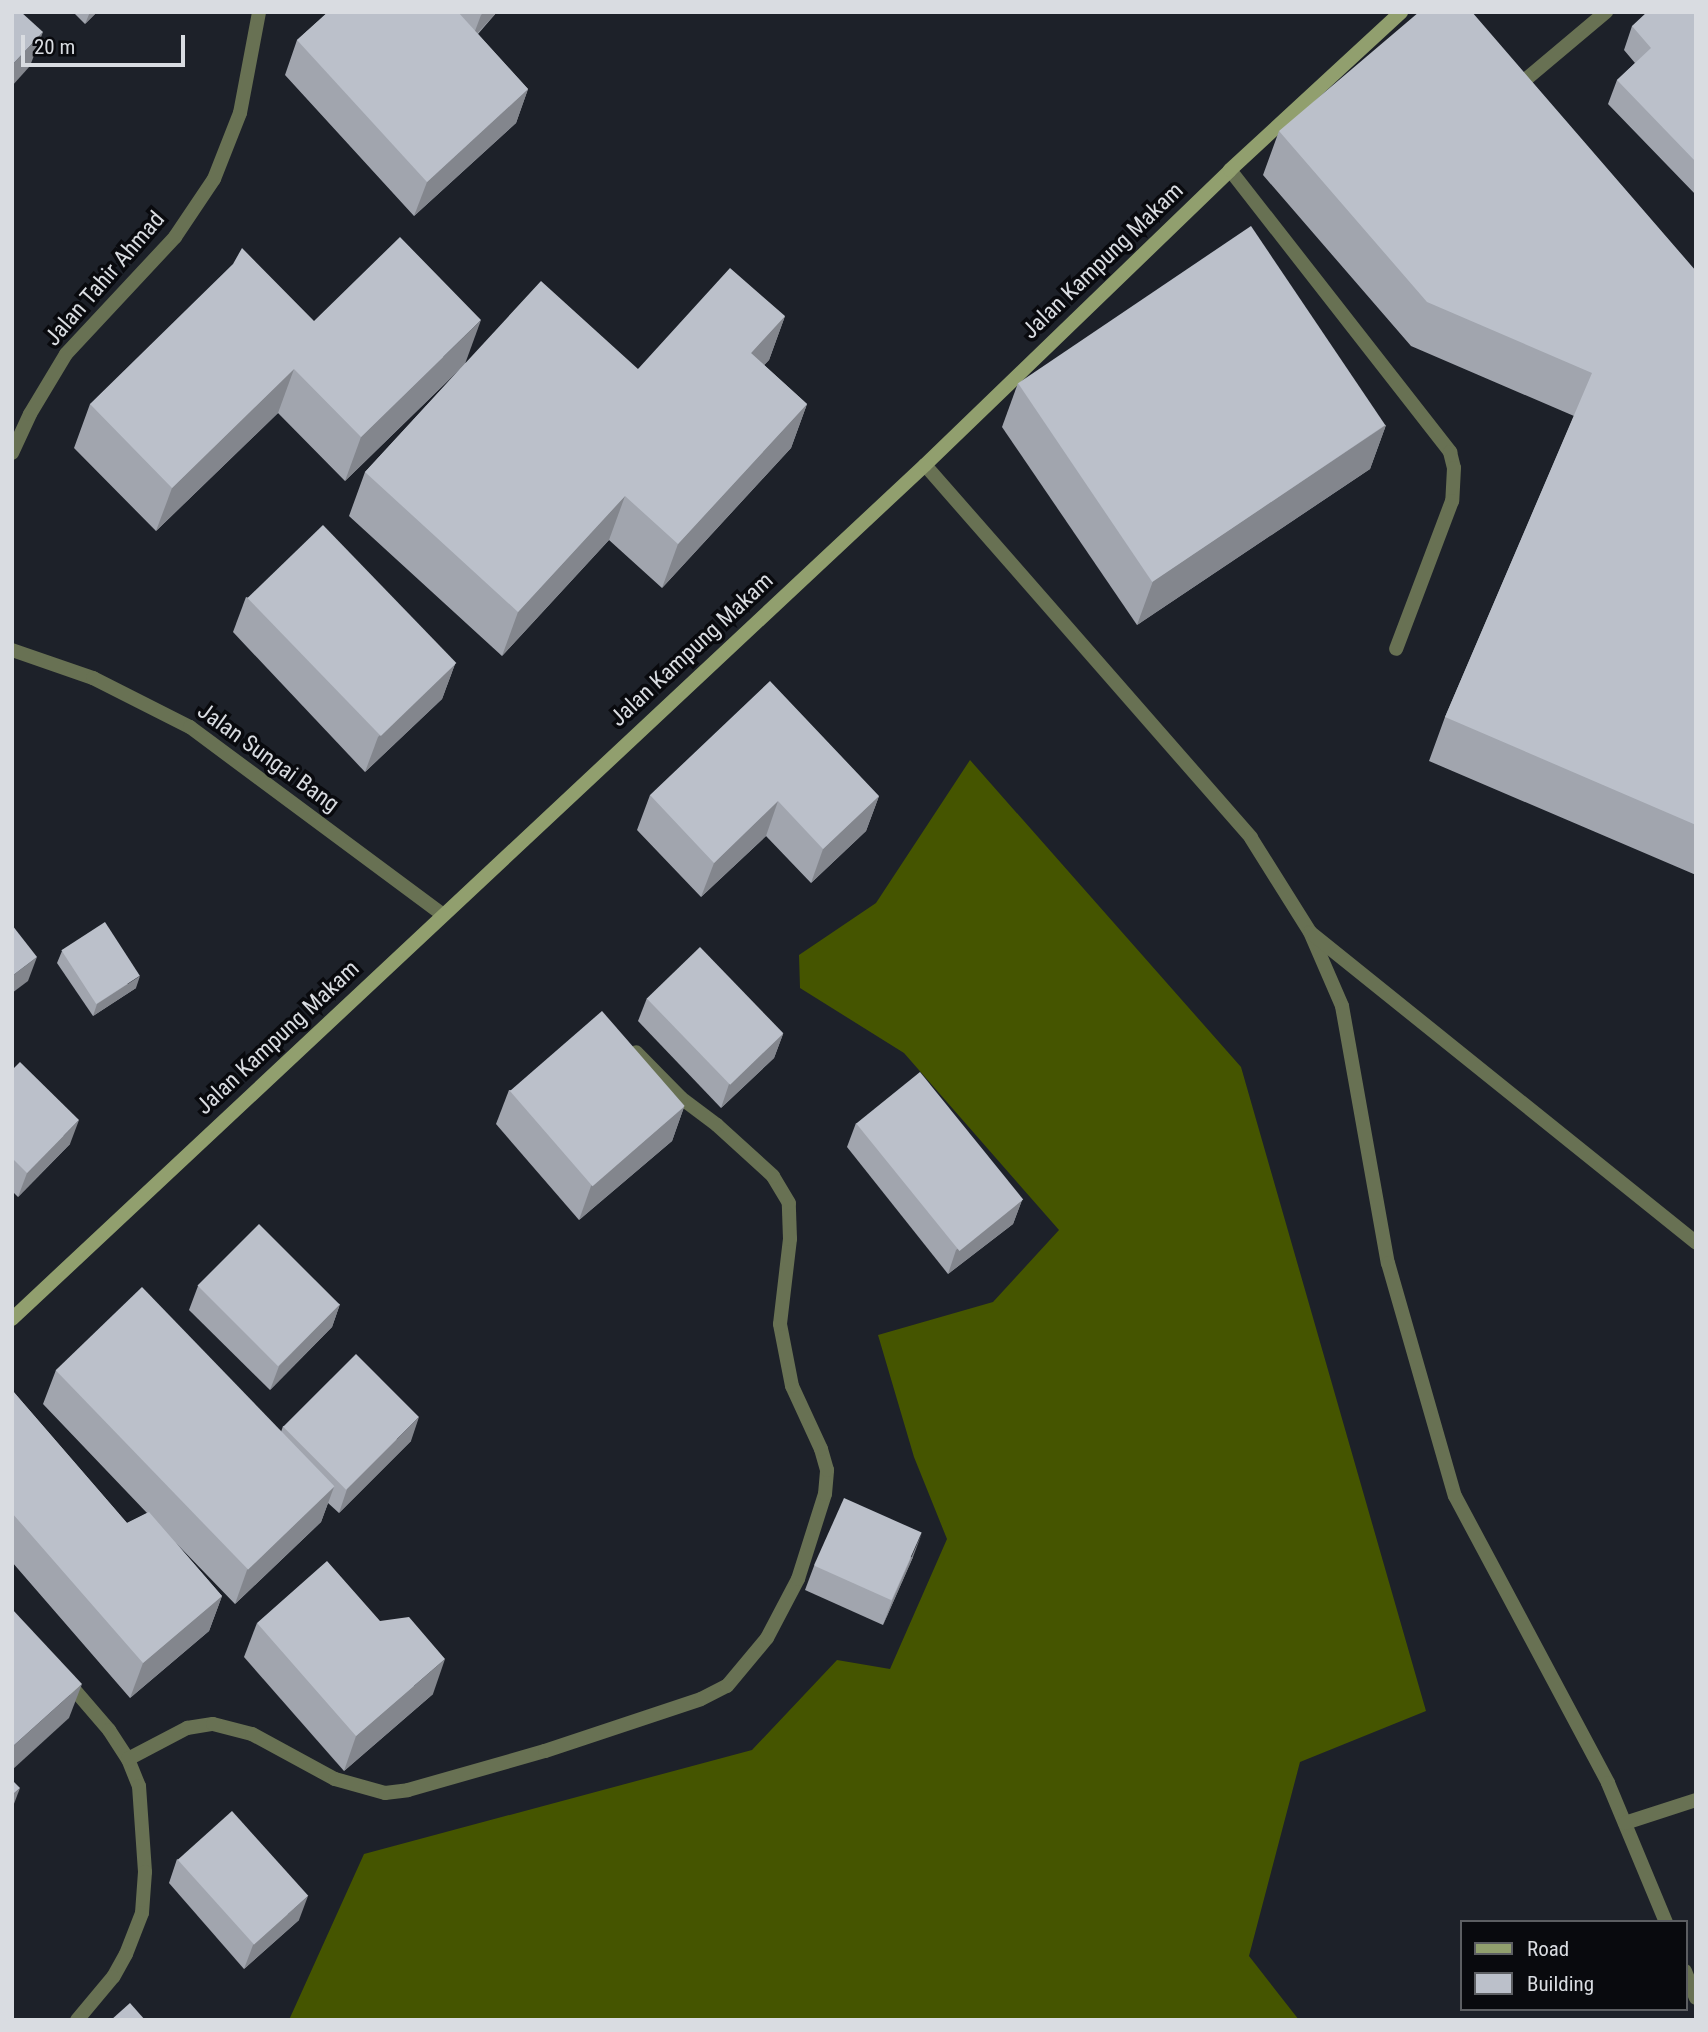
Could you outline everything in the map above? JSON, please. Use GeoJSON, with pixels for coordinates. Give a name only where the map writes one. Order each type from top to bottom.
{"type":"FeatureCollection","features":[{"type":"Feature","properties":{"kind":"street","name":"Jalan Tahir Ahmad"},"geometry":{"type":"LineString","coordinates":[[12,453],[30,414],[66,354],[175,237],[214,178],[240,113],[260,12]]}},
{"type":"Feature","properties":{"kind":"street","name":"Jalan Kampung Makam"},"geometry":{"type":"LineString","coordinates":[[12,1319],[925,465],[1230,170],[1401,12]]}},
{"type":"Feature","properties":{"kind":"street"},"geometry":{"type":"LineString","coordinates":[[1519,86],[1606,12]]}},
{"type":"Feature","properties":{"kind":"street"},"geometry":{"type":"LineString","coordinates":[[1230,170],[1442,438],[1450,452],[1454,468],[1452,501],[1396,649]]}},
{"type":"Feature","properties":{"kind":"street"},"geometry":{"type":"LineString","coordinates":[[925,465],[1251,838],[1310,932],[1342,1006],[1388,1263],[1455,1496],[1608,1783],[1665,1920]]}},
{"type":"Feature","properties":{"kind":"street","name":"Jalan Sungai Bang"},"geometry":{"type":"LineString","coordinates":[[12,650],[93,678],[191,727],[442,914]]}},
{"type":"Feature","properties":{"kind":"street"},"geometry":{"type":"LineString","coordinates":[[1310,932],[1696,1243]]}},
{"type":"Feature","properties":{"kind":"street"},"geometry":{"type":"LineString","coordinates":[[128,1759],[187,1728],[213,1724],[252,1734],[335,1779],[385,1793],[408,1790],[545,1751],[701,1699],[727,1686],[766,1638],[798,1579],[825,1494],[827,1470],[821,1449],[792,1386],[780,1324],[790,1239],[789,1203],[773,1176],[717,1125],[681,1098],[627,1042]]}},
{"type":"Feature","properties":{"kind":"street"},"geometry":{"type":"LineString","coordinates":[[57,1670],[109,1730],[128,1759],[139,1786],[142,1813],[145,1872],[142,1913],[113,1977],[77,2020]]}},
{"type":"Feature","properties":{"kind":"street"},"geometry":{"type":"LineString","coordinates":[[1625,1823],[1696,1800]]}},
{"type":"Feature","properties":{"kind":"street"},"geometry":{"type":"LineString","coordinates":[[1687,1976],[1696,1998]]}},
{"type":"Feature","properties":{"kind":"green space"},"geometry":{"type":"Polygon","coordinates":[[[970,760],[1241,1067],[1426,1711],[1300,1762],[1249,1956],[1299,2020],[289,2020],[364,1854],[752,1750],[837,1660],[890,1669],[947,1539],[914,1457],[878,1335],[993,1302],[1059,1230],[904,1053],[800,988],[799,955],[876,903],[970,760]]]}},
{"type":"Feature","properties":{"kind":"building"},"geometry":{"type":"Polygon","coordinates":[[[12,12],[21,12],[43,32],[12,65],[12,12]]]}},
{"type":"Feature","properties":{"kind":"building"},"geometry":{"type":"Polygon","coordinates":[[[328,12],[458,12],[528,89],[427,182],[297,40],[328,12]]]}},
{"type":"Feature","properties":{"kind":"building"},"geometry":{"type":"Polygon","coordinates":[[[1419,12],[1472,12],[1696,271],[1696,825],[1445,717],[1592,373],[1427,302],[1279,131],[1419,12]]]}},
{"type":"Feature","properties":{"kind":"building"},"geometry":{"type":"Polygon","coordinates":[[[1647,12],[1696,12],[1696,162],[1617,80],[1651,48],[1632,26],[1647,12]]]}},
{"type":"Feature","properties":{"kind":"building"},"geometry":{"type":"Polygon","coordinates":[[[1251,226],[1385,425],[1152,582],[1018,383],[1251,226]]]}},
{"type":"Feature","properties":{"kind":"building"},"geometry":{"type":"Polygon","coordinates":[[[400,237],[481,320],[361,437],[294,369],[172,488],[90,404],[233,264],[242,248],[314,321],[400,237]]]}},
{"type":"Feature","properties":{"kind":"building"},"geometry":{"type":"Polygon","coordinates":[[[730,268],[785,316],[751,353],[807,404],[678,544],[625,496],[518,612],[365,472],[541,281],[638,369],[730,268]]]}},
{"type":"Feature","properties":{"kind":"building"},"geometry":{"type":"Polygon","coordinates":[[[323,525],[456,663],[381,736],[247,598],[323,525]]]}},
{"type":"Feature","properties":{"kind":"building"},"geometry":{"type":"Polygon","coordinates":[[[770,681],[879,796],[823,849],[778,801],[714,863],[650,795],[770,681]]]}},
{"type":"Feature","properties":{"kind":"building"},"geometry":{"type":"Polygon","coordinates":[[[105,922],[140,976],[96,1004],[61,950],[105,922]]]}},
{"type":"Feature","properties":{"kind":"building"},"geometry":{"type":"Polygon","coordinates":[[[12,925],[37,957],[12,976],[12,925]]]}},
{"type":"Feature","properties":{"kind":"building"},"geometry":{"type":"Polygon","coordinates":[[[700,947],[783,1033],[730,1085],[647,998],[700,947]]]}},
{"type":"Feature","properties":{"kind":"building"},"geometry":{"type":"Polygon","coordinates":[[[602,1011],[685,1106],[593,1186],[510,1091],[602,1011]]]}},
{"type":"Feature","properties":{"kind":"building"},"geometry":{"type":"Polygon","coordinates":[[[20,1062],[79,1120],[27,1173],[12,1158],[12,1070],[20,1062]]]}},
{"type":"Feature","properties":{"kind":"building"},"geometry":{"type":"Polygon","coordinates":[[[920,1072],[1023,1199],[959,1251],[856,1124],[920,1072]]]}},
{"type":"Feature","properties":{"kind":"building"},"geometry":{"type":"Polygon","coordinates":[[[259,1224],[340,1305],[278,1366],[197,1286],[259,1224]]]}},
{"type":"Feature","properties":{"kind":"building"},"geometry":{"type":"Polygon","coordinates":[[[142,1287],[334,1486],[248,1570],[56,1370],[142,1287]]]}},
{"type":"Feature","properties":{"kind":"building"},"geometry":{"type":"Polygon","coordinates":[[[356,1354],[419,1417],[346,1490],[283,1427],[356,1354]]]}},
{"type":"Feature","properties":{"kind":"building"},"geometry":{"type":"Polygon","coordinates":[[[12,1390],[127,1523],[149,1512],[222,1596],[143,1663],[12,1513],[12,1390]]]}},
{"type":"Feature","properties":{"kind":"building"},"geometry":{"type":"Polygon","coordinates":[[[844,1498],[922,1533],[892,1600],[814,1566],[844,1498]]]}},
{"type":"Feature","properties":{"kind":"building"},"geometry":{"type":"Polygon","coordinates":[[[327,1561],[380,1621],[409,1617],[445,1659],[356,1736],[257,1623],[327,1561]]]}},
{"type":"Feature","properties":{"kind":"building"},"geometry":{"type":"Polygon","coordinates":[[[12,1609],[82,1684],[12,1747],[12,1609]]]}},
{"type":"Feature","properties":{"kind":"building"},"geometry":{"type":"Polygon","coordinates":[[[12,1780],[20,1788],[12,1795],[12,1780]]]}},
{"type":"Feature","properties":{"kind":"building"},"geometry":{"type":"Polygon","coordinates":[[[232,1811],[308,1896],[254,1945],[178,1860],[232,1811]]]}},
{"type":"Feature","properties":{"kind":"building"},"geometry":{"type":"Polygon","coordinates":[[[130,2003],[145,2020],[111,2020],[130,2003]]]}}]}
